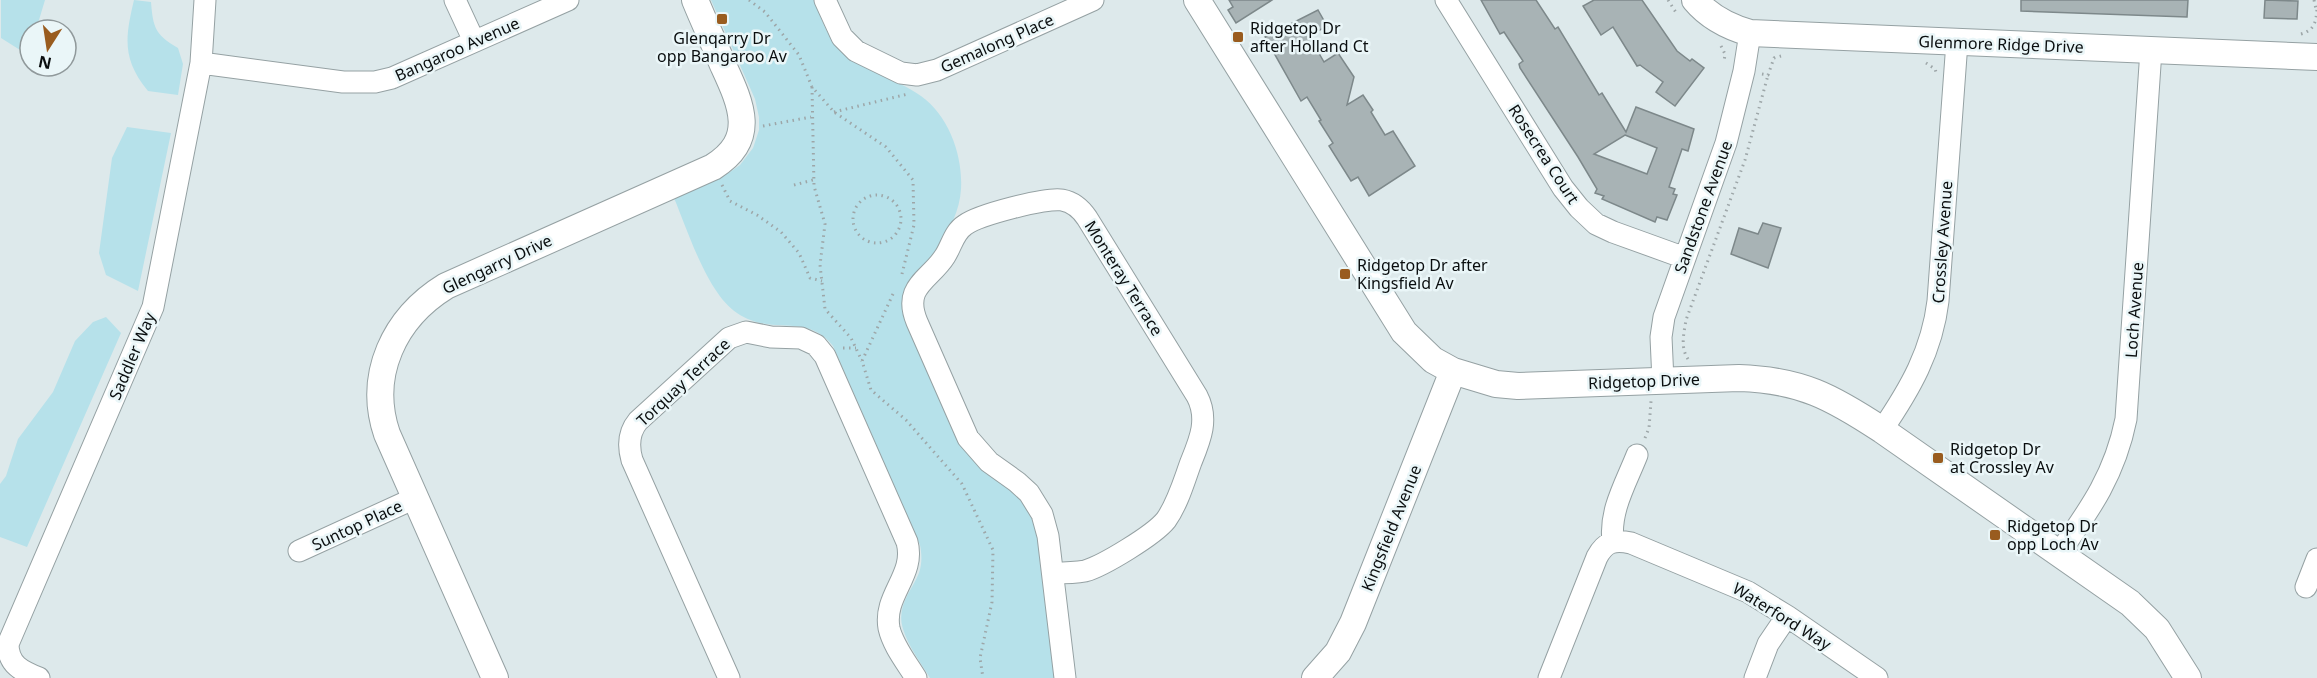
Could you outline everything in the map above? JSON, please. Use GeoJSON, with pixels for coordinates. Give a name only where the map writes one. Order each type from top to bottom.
{"type":"FeatureCollection","features":[{"type":"Feature","properties":{"kind":"street","name":"Saddler Way"},"geometry":{"type":"LineString","coordinates":[[39,678],[21,670],[14,664],[8,644],[153,307],[201,63],[205,0]]}},
{"type":"Feature","properties":{"kind":"street"},"geometry":{"type":"LineString","coordinates":[[455,0],[474,41]]}},
{"type":"Feature","properties":{"kind":"street","name":"Bangaroo Avenue"},"geometry":{"type":"LineString","coordinates":[[201,63],[343,82],[375,82],[392,78],[568,0]]}},
{"type":"Feature","properties":{"kind":"street"},"geometry":{"type":"LineString","coordinates":[[695,0],[738,97],[742,110],[741,131]]}},
{"type":"Feature","properties":{"kind":"street"},"geometry":{"type":"LineString","coordinates":[[825,0],[842,37],[851,48],[894,71],[917,75]]}},
{"type":"Feature","properties":{"kind":"street","name":"Gemalong Place"},"geometry":{"type":"LineString","coordinates":[[917,75],[937,70],[1093,0]]}},
{"type":"Feature","properties":{"kind":"street","name":"Ridgetop Drive"},"geometry":{"type":"LineString","coordinates":[[1197,0],[1404,332],[1433,360],[1453,371],[1496,384],[1654,394],[1739,378],[1785,382],[1828,396],[1882,430],[2130,603],[2145,615],[2174,653],[2188,678]]}},
{"type":"Feature","properties":{"kind":"street","name":"Rosecrea Court"},"geometry":{"type":"LineString","coordinates":[[1446,0],[1563,188],[1579,208],[1604,228],[1685,258]]}},
{"type":"Feature","properties":{"kind":"street","name":"Glenmore Ridge Drive"},"geometry":{"type":"LineString","coordinates":[[1689,10],[1750,33],[2317,57]]}},
{"type":"Feature","properties":{"kind":"street","name":"Sandstone Avenue"},"geometry":{"type":"LineString","coordinates":[[1654,394],[1664,317],[1726,143],[1744,71],[1750,33]]}},
{"type":"Feature","properties":{"kind":"street","name":"Crossley Avenue"},"geometry":{"type":"LineString","coordinates":[[1882,430],[1920,368],[1934,328],[1938,301],[1957,42]]}},
{"type":"Feature","properties":{"kind":"street","name":"Loch Avenue"},"geometry":{"type":"LineString","coordinates":[[2059,553],[2110,473],[2119,449],[2126,419],[2151,50]]}},
{"type":"Feature","properties":{"kind":"street","name":"Glengarry Drive"},"geometry":{"type":"LineString","coordinates":[[495,678],[387,434],[380,405],[380,383],[385,359],[393,340],[407,318],[424,301],[446,286],[713,167],[729,155],[741,131]]}},
{"type":"Feature","properties":{"kind":"street","name":"Monteray Terrace"},"geometry":{"type":"LineString","coordinates":[[1053,573],[1087,570],[1142,540],[1160,527],[1173,509],[1200,438],[1203,419],[1202,407],[1197,396],[1085,214],[1068,202],[1052,199],[976,219],[961,227],[942,260],[917,286],[912,303],[917,322],[968,438],[988,462],[1023,487],[1037,506],[1048,536],[1065,678]]}},
{"type":"Feature","properties":{"kind":"street","name":"Torquay Terrace"},"geometry":{"type":"LineString","coordinates":[[729,678],[632,460],[629,442],[633,428],[638,421],[729,338],[746,332],[771,337],[806,339],[816,345],[825,356],[907,542],[908,566],[892,599],[888,621],[894,641],[916,678]]}},
{"type":"Feature","properties":{"kind":"street","name":"Kingsfield Avenue"},"geometry":{"type":"LineString","coordinates":[[1315,678],[1338,652],[1353,623],[1453,371]]}},
{"type":"Feature","properties":{"kind":"street"},"geometry":{"type":"LineString","coordinates":[[1549,678],[1597,557],[1602,549],[1613,541],[1611,526],[1613,515],[1637,455]]}},
{"type":"Feature","properties":{"kind":"street","name":"Suntop Place"},"geometry":{"type":"LineString","coordinates":[[299,551],[415,498]]}},
{"type":"Feature","properties":{"kind":"street","name":"Waterford Way"},"geometry":{"type":"LineString","coordinates":[[1613,541],[1630,543],[1737,586],[1787,616],[1877,678]]}},
{"type":"Feature","properties":{"kind":"street"},"geometry":{"type":"LineString","coordinates":[[2306,587],[2317,559]]}},
{"type":"Feature","properties":{"kind":"street"},"geometry":{"type":"LineString","coordinates":[[1755,678],[1768,644],[1787,616]]}},
{"type":"Feature","properties":{"kind":"path"},"geometry":{"type":"LineString","coordinates":[[1668,0],[1689,10]]}},
{"type":"Feature","properties":{"kind":"path"},"geometry":{"type":"LineString","coordinates":[[2314,0],[2316,9]]}},
{"type":"Feature","properties":{"kind":"path"},"geometry":{"type":"LineString","coordinates":[[1716,43],[1722,46],[1725,54],[1724,68],[1768,75]]}},
{"type":"Feature","properties":{"kind":"path"},"geometry":{"type":"LineString","coordinates":[[1690,363],[1684,353],[1683,339],[1686,320],[1745,160],[1774,58],[1786,56]]}},
{"type":"Feature","properties":{"kind":"path"},"geometry":{"type":"LineString","coordinates":[[1919,62],[1928,63],[1935,69],[1936,77],[1954,78]]}},
{"type":"Feature","properties":{"kind":"path"},"geometry":{"type":"LineString","coordinates":[[834,112],[922,91],[917,75]]}},
{"type":"Feature","properties":{"kind":"path"},"geometry":{"type":"LineString","coordinates":[[812,87],[813,180],[825,224],[820,265],[825,309],[851,338],[862,361]]}},
{"type":"Feature","properties":{"kind":"path"},"geometry":{"type":"LineString","coordinates":[[741,131],[811,117]]}},
{"type":"Feature","properties":{"kind":"path"},"geometry":{"type":"LineString","coordinates":[[713,167],[730,201],[757,215],[781,232],[799,253],[810,278],[822,281]]}},
{"type":"Feature","properties":{"kind":"path"},"geometry":{"type":"LineString","coordinates":[[794,185],[813,180]]}},
{"type":"Feature","properties":{"kind":"path"},"geometry":{"type":"LineString","coordinates":[[873,195],[882,195],[895,202],[901,216],[898,231],[893,237],[879,243],[872,243],[857,234],[852,218],[858,202],[873,195]]}},
{"type":"Feature","properties":{"kind":"path"},"geometry":{"type":"LineString","coordinates":[[1637,455],[1648,432],[1654,394]]}},
{"type":"Feature","properties":{"kind":"shaded area"},"geometry":{"type":"Polygon","coordinates":[[[1,0],[45,0],[40,18],[18,18],[18,49],[1,38],[1,0]]]}},
{"type":"Feature","properties":{"kind":"shaded area"},"geometry":{"type":"Polygon","coordinates":[[[134,0],[151,2],[157,30],[164,39],[178,48],[183,64],[178,95],[148,91],[134,69],[128,48],[128,37],[134,0]]]}},
{"type":"Feature","properties":{"kind":"shaded area"},"geometry":{"type":"Polygon","coordinates":[[[711,0],[814,0],[827,32],[839,48],[868,69],[921,96],[931,104],[946,126],[960,163],[959,205],[938,248],[908,284],[903,301],[904,313],[963,447],[980,467],[1006,484],[1023,500],[1034,519],[1040,540],[1055,678],[930,678],[908,642],[901,621],[905,600],[920,570],[920,545],[833,346],[823,336],[812,330],[763,324],[737,313],[726,304],[708,277],[674,198],[740,165],[753,148],[759,130],[755,99],[711,0]]]}},
{"type":"Feature","properties":{"kind":"shaded area"},"geometry":{"type":"Polygon","coordinates":[[[127,127],[171,133],[138,291],[106,275],[99,253],[112,158],[127,127]]]}},
{"type":"Feature","properties":{"kind":"shaded area"},"geometry":{"type":"Polygon","coordinates":[[[106,317],[121,333],[27,547],[0,537],[0,484],[6,476],[18,439],[53,392],[75,341],[93,322],[106,317]]]}},
{"type":"Feature","properties":{"kind":"building"},"geometry":{"type":"Polygon","coordinates":[[[1229,0],[1272,0],[1236,23],[1228,10],[1233,7],[1229,0]]]}},
{"type":"Feature","properties":{"kind":"building"},"geometry":{"type":"Polygon","coordinates":[[[1481,0],[1536,0],[1555,29],[1558,27],[1599,95],[1602,93],[1626,132],[1636,107],[1694,129],[1688,151],[1682,149],[1669,187],[1675,189],[1673,194],[1677,195],[1667,220],[1657,217],[1655,222],[1602,199],[1604,196],[1595,193],[1597,189],[1578,157],[1520,68],[1519,64],[1523,61],[1504,32],[1500,34],[1481,0]],[[1625,135],[1594,154],[1647,174],[1657,148],[1625,135]]]}},
{"type":"Feature","properties":{"kind":"building"},"geometry":{"type":"Polygon","coordinates":[[[1594,0],[1642,0],[1677,51],[1704,68],[1675,106],[1656,92],[1663,82],[1640,65],[1637,66],[1613,27],[1601,35],[1583,6],[1594,0]]]}},
{"type":"Feature","properties":{"kind":"building"},"geometry":{"type":"Polygon","coordinates":[[[2021,0],[2188,0],[2187,17],[2021,11],[2021,0]]]}},
{"type":"Feature","properties":{"kind":"building"},"geometry":{"type":"Polygon","coordinates":[[[2265,0],[2298,1],[2297,19],[2264,18],[2265,0]]]}},
{"type":"Feature","properties":{"kind":"building"},"geometry":{"type":"Polygon","coordinates":[[[1318,10],[1327,26],[1309,36],[1324,62],[1338,53],[1354,77],[1347,105],[1363,95],[1385,135],[1393,131],[1415,166],[1369,196],[1358,177],[1351,181],[1329,146],[1333,143],[1319,121],[1321,120],[1307,97],[1301,101],[1265,37],[1318,10]]]}},
{"type":"Feature","properties":{"kind":"building"},"geometry":{"type":"Polygon","coordinates":[[[1763,223],[1781,228],[1768,268],[1731,254],[1739,228],[1758,234],[1763,223]]]}},
{"type":"Feature","properties":{"kind":"place","name":"Glenqarry Dr opp Bangaroo Av"},"geometry":{"type":"Point","coordinates":[722,19]}},
{"type":"Feature","properties":{"kind":"place","name":"Ridgetop Dr after Holland Ct"},"geometry":{"type":"Point","coordinates":[1238,37]}},
{"type":"Feature","properties":{"kind":"place","name":"Ridgetop Dr after Kingsfield Av"},"geometry":{"type":"Point","coordinates":[1345,274]}},
{"type":"Feature","properties":{"kind":"place","name":"Ridgetop Dr at Crossley Av"},"geometry":{"type":"Point","coordinates":[1938,458]}},
{"type":"Feature","properties":{"kind":"place","name":"Ridgetop Dr opp Loch Av"},"geometry":{"type":"Point","coordinates":[1995,535]}}]}
